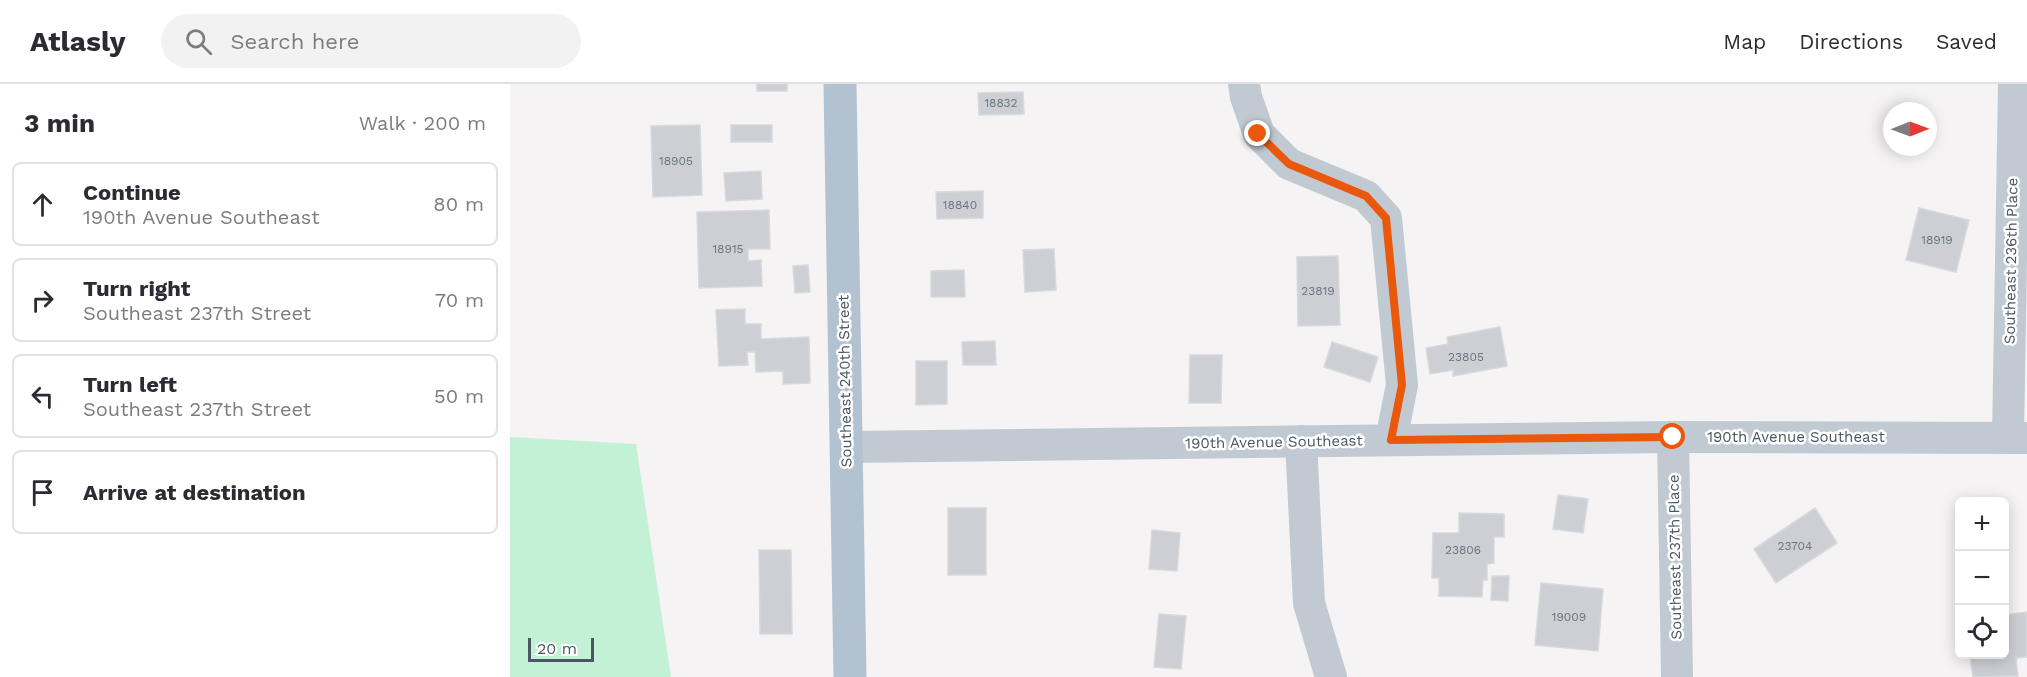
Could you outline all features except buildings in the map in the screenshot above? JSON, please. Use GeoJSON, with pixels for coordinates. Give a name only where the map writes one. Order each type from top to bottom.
{"type":"FeatureCollection","features":[{"type":"Feature","properties":{"kind":"main road","name":"Southeast 240th Street"},"geometry":{"type":"LineString","coordinates":[[840,84],[850,677]]}},
{"type":"Feature","properties":{"kind":"street"},"geometry":{"type":"LineString","coordinates":[[1244,84],[1258,134],[1289,164],[1366,196],[1386,218],[1402,385],[1391,440]]}},
{"type":"Feature","properties":{"kind":"street","name":"Southeast 236th Place"},"geometry":{"type":"LineString","coordinates":[[2014,84],[2017,438]]}},
{"type":"Feature","properties":{"kind":"street","name":"190th Avenue Southeast"},"geometry":{"type":"LineString","coordinates":[[846,447],[1673,437],[2017,438]]}},
{"type":"Feature","properties":{"kind":"street","name":"Southeast 237th Place"},"geometry":{"type":"LineString","coordinates":[[1673,437],[1677,677]]}},
{"type":"Feature","properties":{"kind":"street"},"geometry":{"type":"LineString","coordinates":[[1301,441],[1309,603],[1331,677]]}},
{"type":"Feature","properties":{"kind":"green space"},"geometry":{"type":"Polygon","coordinates":[[[510,437],[636,444],[671,677],[510,677],[510,437]]]}},
{"type":"Feature","properties":{"kind":"route"},"geometry":{"type":"LineString","coordinates":[[1258,134],[1289,164],[1366,196],[1386,218],[1391,248],[1402,385],[1391,440],[1673,437]]}}]}
